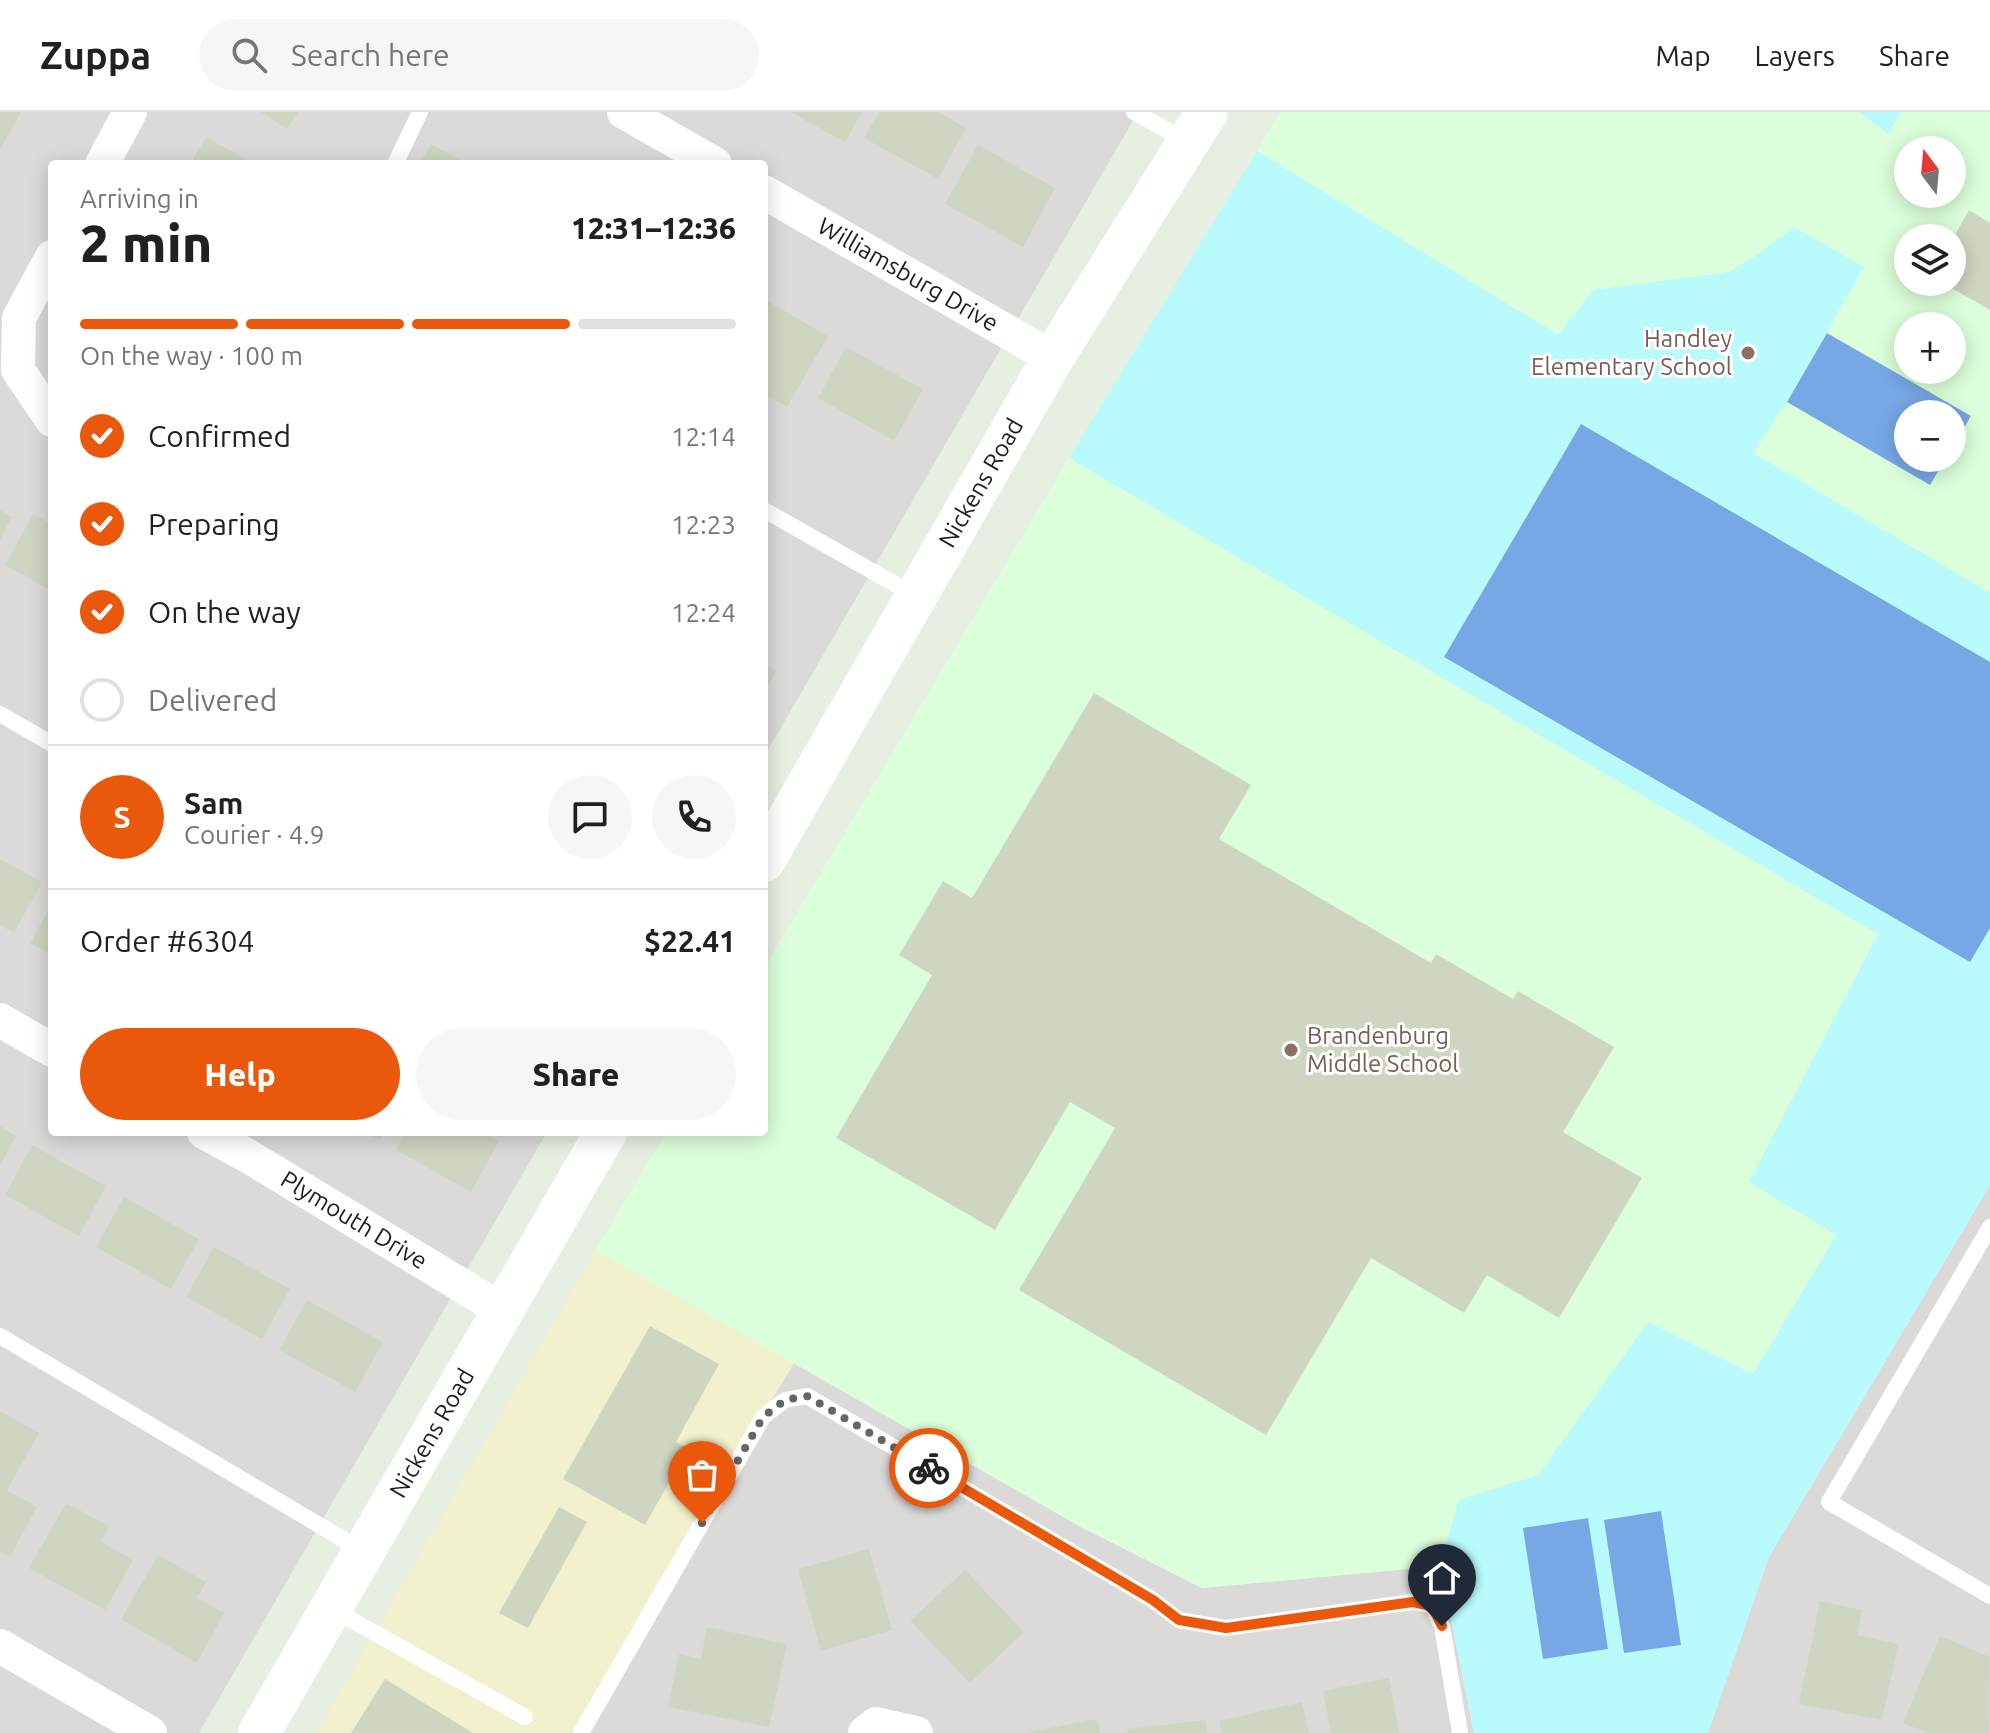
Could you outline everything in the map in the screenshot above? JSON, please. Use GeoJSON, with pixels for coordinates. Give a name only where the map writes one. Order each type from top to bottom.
{"type":"FeatureCollection","features":[{"type":"Feature","properties":{"kind":"street"},"geometry":{"type":"LineString","coordinates":[[104,160],[130,112]]}},
{"type":"Feature","properties":{"kind":"street"},"geometry":{"type":"LineString","coordinates":[[624,112],[708,160]]}},
{"type":"Feature","properties":{"kind":"street","name":"Nickens Road"},"geometry":{"type":"LineString","coordinates":[[768,846],[1053,358],[1197,127]]}},
{"type":"Feature","properties":{"kind":"street","name":"Williamsburg Drive"},"geometry":{"type":"LineString","coordinates":[[768,194],[1053,358]]}},
{"type":"Feature","properties":{"kind":"street"},"geometry":{"type":"LineString","coordinates":[[48,264],[19,318],[18,370],[48,414]]}},
{"type":"Feature","properties":{"kind":"street"},"geometry":{"type":"LineString","coordinates":[[0,1020],[48,1048]]}},
{"type":"Feature","properties":{"kind":"street","name":"Plymouth Drive"},"geometry":{"type":"LineString","coordinates":[[211,1136],[502,1310]]}},
{"type":"Feature","properties":{"kind":"street","name":"Nickens Road"},"geometry":{"type":"LineString","coordinates":[[259,1733],[604,1136]]}},
{"type":"Feature","properties":{"kind":"street"},"geometry":{"type":"LineString","coordinates":[[0,1646],[150,1733]]}},
{"type":"Feature","properties":{"kind":"street"},"geometry":{"type":"LineString","coordinates":[[865,1733],[876,1724],[916,1733]]}},
{"type":"Feature","properties":{"kind":"lane"},"geometry":{"type":"LineString","coordinates":[[397,160],[420,112]]}},
{"type":"Feature","properties":{"kind":"lane"},"geometry":{"type":"LineString","coordinates":[[1134,112],[1197,127]]}},
{"type":"Feature","properties":{"kind":"lane"},"geometry":{"type":"LineString","coordinates":[[768,512],[916,596]]}},
{"type":"Feature","properties":{"kind":"lane"},"geometry":{"type":"LineString","coordinates":[[0,714],[48,742]]}},
{"type":"Feature","properties":{"kind":"lane"},"geometry":{"type":"LineString","coordinates":[[1990,1227],[1829,1502],[1990,1596]]}},
{"type":"Feature","properties":{"kind":"lane"},"geometry":{"type":"LineString","coordinates":[[0,1336],[363,1551]]}},
{"type":"Feature","properties":{"kind":"lane"},"geometry":{"type":"LineString","coordinates":[[581,1733],[763,1417],[785,1400],[807,1396],[1153,1600],[1179,1620],[1226,1628],[1413,1602],[1432,1606],[1442,1626],[1460,1733]]}},
{"type":"Feature","properties":{"kind":"lane"},"geometry":{"type":"LineString","coordinates":[[331,1608],[525,1717]]}},
{"type":"Feature","properties":{"kind":"shaded area"},"geometry":{"type":"Polygon","coordinates":[[[0,112],[1138,112],[768,750],[768,160],[48,160],[48,1136],[545,1136],[199,1733],[0,1733],[0,112]]]}},
{"type":"Feature","properties":{"kind":"shaded area","name":"Handley Elementary School"},"geometry":{"type":"Polygon","coordinates":[[[1280,112],[1990,112],[1990,593],[1753,453],[1257,151],[1280,112]]]}},
{"type":"Feature","properties":{"kind":"shaded area"},"geometry":{"type":"Polygon","coordinates":[[[1859,112],[1902,112],[1888,134],[1859,112]]]}},
{"type":"Feature","properties":{"kind":"shaded area"},"geometry":{"type":"Polygon","coordinates":[[[1257,151],[1558,335],[1593,290],[1729,272],[1794,227],[1864,267],[1787,402],[1753,453],[1990,593],[1990,1185],[1769,1557],[1708,1733],[1474,1733],[1440,1566],[1459,1500],[1538,1475],[1648,1322],[1753,1374],[1836,1235],[1749,1182],[1878,934],[1069,458],[1257,151]]]}},
{"type":"Feature","properties":{"kind":"shaded area"},"geometry":{"type":"Polygon","coordinates":[[[1827,333],[1894,372],[1894,384],[1915,384],[1943,400],[1894,400],[1894,464],[1787,402],[1827,333]]]}},
{"type":"Feature","properties":{"kind":"shaded area"},"geometry":{"type":"Polygon","coordinates":[[[1581,424],[1990,662],[1990,928],[1970,962],[1444,657],[1581,424]]]}},
{"type":"Feature","properties":{"kind":"shaded area","name":"Brandenburg Middle School"},"geometry":{"type":"Polygon","coordinates":[[[1069,458],[1878,934],[1749,1182],[1836,1235],[1753,1374],[1648,1322],[1538,1475],[1459,1500],[1440,1566],[1202,1588],[1079,1526],[595,1250],[664,1136],[768,1136],[768,961],[1069,458]]]}},
{"type":"Feature","properties":{"kind":"shaded area"},"geometry":{"type":"Polygon","coordinates":[[[1908,472],[1938,472],[1930,485],[1908,472]]]}},
{"type":"Feature","properties":{"kind":"shaded area"},"geometry":{"type":"Polygon","coordinates":[[[1990,1185],[1990,1733],[1708,1733],[1769,1557],[1990,1185]]]}},
{"type":"Feature","properties":{"kind":"shaded area"},"geometry":{"type":"Polygon","coordinates":[[[595,1250],[794,1363],[572,1733],[316,1733],[595,1250]]]}},
{"type":"Feature","properties":{"kind":"shaded area"},"geometry":{"type":"Polygon","coordinates":[[[794,1363],[1079,1526],[1202,1588],[1440,1566],[1474,1733],[572,1733],[794,1363]]]}},
{"type":"Feature","properties":{"kind":"shaded area"},"geometry":{"type":"Polygon","coordinates":[[[1661,1511],[1681,1645],[1624,1653],[1604,1520],[1661,1511]]]}},
{"type":"Feature","properties":{"kind":"shaded area"},"geometry":{"type":"Polygon","coordinates":[[[1588,1518],[1608,1649],[1543,1659],[1523,1528],[1588,1518]]]}},
{"type":"Feature","properties":{"kind":"building"},"geometry":{"type":"Polygon","coordinates":[[[0,112],[21,112],[0,150],[0,112]]]}},
{"type":"Feature","properties":{"kind":"building"},"geometry":{"type":"Polygon","coordinates":[[[261,112],[298,112],[287,129],[261,112]]]}},
{"type":"Feature","properties":{"kind":"building"},"geometry":{"type":"Polygon","coordinates":[[[790,112],[862,112],[845,142],[790,112]]]}},
{"type":"Feature","properties":{"kind":"building"},"geometry":{"type":"Polygon","coordinates":[[[879,112],[939,112],[966,128],[938,179],[864,138],[879,112]]]}},
{"type":"Feature","properties":{"kind":"building"},"geometry":{"type":"Polygon","coordinates":[[[206,137],[247,160],[192,160],[206,137]]]}},
{"type":"Feature","properties":{"kind":"building"},"geometry":{"type":"Polygon","coordinates":[[[431,144],[460,160],[422,160],[431,144]]]}},
{"type":"Feature","properties":{"kind":"building"},"geometry":{"type":"Polygon","coordinates":[[[978,145],[1055,188],[1023,247],[945,204],[978,145]]]}},
{"type":"Feature","properties":{"kind":"building"},"geometry":{"type":"Polygon","coordinates":[[[1969,210],[1990,223],[1990,310],[1966,296],[1966,224],[1961,224],[1969,210]]]}},
{"type":"Feature","properties":{"kind":"building"},"geometry":{"type":"Polygon","coordinates":[[[768,301],[828,336],[787,407],[768,396],[768,301]]]}},
{"type":"Feature","properties":{"kind":"building"},"geometry":{"type":"Polygon","coordinates":[[[846,347],[923,389],[894,441],[818,398],[846,347]]]}},
{"type":"Feature","properties":{"kind":"building"},"geometry":{"type":"Polygon","coordinates":[[[0,510],[12,517],[0,540],[0,510]]]}},
{"type":"Feature","properties":{"kind":"building"},"geometry":{"type":"Polygon","coordinates":[[[33,514],[48,522],[48,589],[5,565],[33,514]]]}},
{"type":"Feature","properties":{"kind":"building"},"geometry":{"type":"Polygon","coordinates":[[[768,665],[777,670],[768,686],[768,665]]]}},
{"type":"Feature","properties":{"kind":"building"},"geometry":{"type":"Polygon","coordinates":[[[1094,693],[1251,785],[1219,839],[1431,963],[1436,954],[1513,999],[1518,991],[1614,1047],[1563,1132],[1642,1178],[1559,1318],[1487,1275],[1464,1313],[1371,1258],[1266,1435],[1019,1290],[1115,1128],[1070,1102],[995,1230],[836,1138],[932,975],[899,955],[943,881],[972,898],[1094,693]]]}},
{"type":"Feature","properties":{"kind":"building"},"geometry":{"type":"Polygon","coordinates":[[[0,859],[42,882],[14,933],[0,925],[0,859]]]}},
{"type":"Feature","properties":{"kind":"building"},"geometry":{"type":"Polygon","coordinates":[[[48,911],[48,953],[30,943],[48,911]]]}},
{"type":"Feature","properties":{"kind":"building"},"geometry":{"type":"Polygon","coordinates":[[[0,1126],[16,1136],[0,1165],[0,1126]]]}},
{"type":"Feature","properties":{"kind":"building"},"geometry":{"type":"Polygon","coordinates":[[[404,1136],[490,1136],[499,1141],[471,1192],[396,1150],[404,1136]]]}},
{"type":"Feature","properties":{"kind":"building"},"geometry":{"type":"Polygon","coordinates":[[[32,1145],[106,1186],[79,1236],[5,1195],[32,1145]]]}},
{"type":"Feature","properties":{"kind":"building"},"geometry":{"type":"Polygon","coordinates":[[[124,1197],[199,1239],[171,1289],[96,1247],[124,1197]]]}},
{"type":"Feature","properties":{"kind":"building"},"geometry":{"type":"Polygon","coordinates":[[[214,1247],[290,1289],[262,1339],[186,1297],[214,1247]]]}},
{"type":"Feature","properties":{"kind":"building"},"geometry":{"type":"Polygon","coordinates":[[[307,1300],[383,1342],[355,1392],[279,1350],[307,1300]]]}},
{"type":"Feature","properties":{"kind":"building"},"geometry":{"type":"Polygon","coordinates":[[[650,1326],[719,1364],[676,1442],[688,1449],[645,1525],[563,1479],[650,1326]]]}},
{"type":"Feature","properties":{"kind":"building"},"geometry":{"type":"Polygon","coordinates":[[[0,1411],[39,1433],[7,1490],[37,1507],[10,1557],[0,1551],[0,1411]]]}},
{"type":"Feature","properties":{"kind":"building"},"geometry":{"type":"Polygon","coordinates":[[[66,1503],[109,1526],[101,1542],[133,1560],[105,1610],[29,1568],[66,1503]]]}},
{"type":"Feature","properties":{"kind":"building"},"geometry":{"type":"Polygon","coordinates":[[[559,1507],[587,1522],[528,1628],[499,1613],[559,1507]]]}},
{"type":"Feature","properties":{"kind":"building"},"geometry":{"type":"Polygon","coordinates":[[[869,1549],[892,1630],[821,1651],[798,1569],[869,1549]]]}},
{"type":"Feature","properties":{"kind":"building"},"geometry":{"type":"Polygon","coordinates":[[[158,1555],[206,1582],[197,1598],[224,1613],[197,1663],[121,1619],[158,1555]]]}},
{"type":"Feature","properties":{"kind":"building"},"geometry":{"type":"Polygon","coordinates":[[[965,1570],[1024,1632],[970,1683],[910,1621],[965,1570]]]}},
{"type":"Feature","properties":{"kind":"building"},"geometry":{"type":"Polygon","coordinates":[[[1820,1601],[1862,1610],[1857,1635],[1898,1644],[1882,1720],[1799,1704],[1820,1601]]]}},
{"type":"Feature","properties":{"kind":"building"},"geometry":{"type":"Polygon","coordinates":[[[707,1627],[787,1644],[769,1727],[668,1707],[679,1654],[701,1659],[707,1627]]]}},
{"type":"Feature","properties":{"kind":"building"},"geometry":{"type":"Polygon","coordinates":[[[1940,1636],[1990,1657],[1989,1733],[1928,1733],[1903,1723],[1940,1636]]]}},
{"type":"Feature","properties":{"kind":"building"},"geometry":{"type":"Polygon","coordinates":[[[1389,1678],[1399,1733],[1331,1733],[1323,1691],[1389,1678]]]}},
{"type":"Feature","properties":{"kind":"building"},"geometry":{"type":"Polygon","coordinates":[[[385,1679],[473,1733],[351,1733],[385,1679]]]}},
{"type":"Feature","properties":{"kind":"building"},"geometry":{"type":"Polygon","coordinates":[[[1302,1702],[1309,1733],[1222,1733],[1219,1721],[1302,1702]]]}},
{"type":"Feature","properties":{"kind":"building"},"geometry":{"type":"Polygon","coordinates":[[[1097,1719],[1100,1733],[1029,1732],[1097,1719]]]}},
{"type":"Feature","properties":{"kind":"building"},"geometry":{"type":"Polygon","coordinates":[[[1206,1720],[1207,1733],[1128,1733],[1127,1729],[1206,1720]]]}},
{"type":"Feature","properties":{"kind":"way so far"},"geometry":{"type":"LineString","coordinates":[[702,1523],[763,1417],[785,1400],[807,1396],[929,1468]]}},
{"type":"Feature","properties":{"kind":"place","name":"Handley Elementary School"},"geometry":{"type":"Point","coordinates":[1748,353]}},
{"type":"Feature","properties":{"kind":"place","name":"Brandenburg Middle School"},"geometry":{"type":"Point","coordinates":[1291,1050]}},
{"type":"Feature","properties":{"kind":"route"},"geometry":{"type":"LineString","coordinates":[[929,1468],[1153,1600],[1179,1620],[1226,1628],[1413,1602],[1432,1606],[1442,1626]]}}]}
